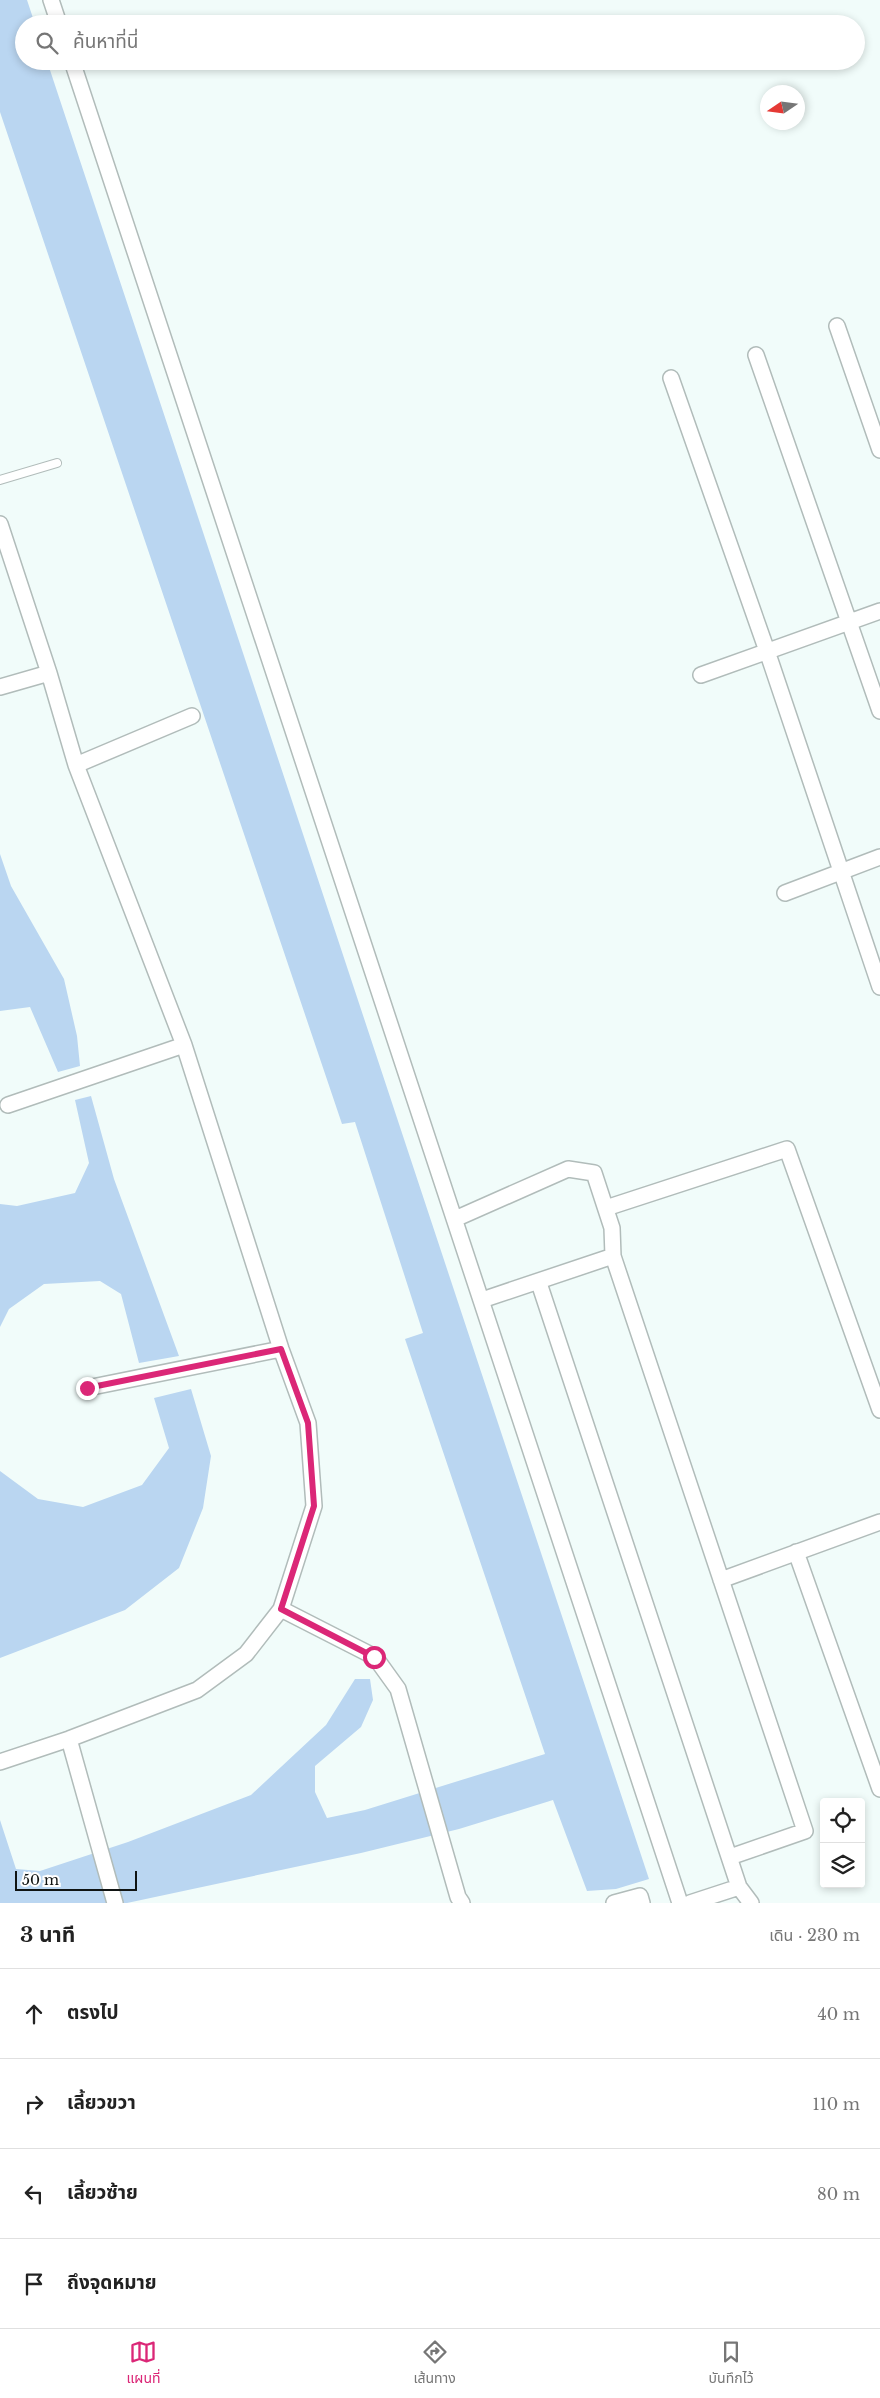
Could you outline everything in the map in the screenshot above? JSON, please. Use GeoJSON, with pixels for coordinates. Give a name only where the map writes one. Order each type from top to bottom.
{"type":"FeatureCollection","features":[{"type":"Feature","properties":{"kind":"street"},"geometry":{"type":"LineString","coordinates":[[51,0],[56,15]]}},
{"type":"Feature","properties":{"kind":"street"},"geometry":{"type":"LineString","coordinates":[[75,70],[680,1903]]}},
{"type":"Feature","properties":{"kind":"street"},"geometry":{"type":"LineString","coordinates":[[837,326],[880,450]]}},
{"type":"Feature","properties":{"kind":"street"},"geometry":{"type":"LineString","coordinates":[[756,354],[880,711]]}},
{"type":"Feature","properties":{"kind":"street"},"geometry":{"type":"LineString","coordinates":[[671,378],[767,651],[880,987]]}},
{"type":"Feature","properties":{"kind":"street"},"geometry":{"type":"LineString","coordinates":[[0,524],[49,672],[76,764],[184,1045],[281,1349],[308,1423],[314,1506],[281,1609],[246,1654],[197,1690],[69,1739],[0,1762]]}},
{"type":"Feature","properties":{"kind":"street"},"geometry":{"type":"LineString","coordinates":[[701,675],[880,611]]}},
{"type":"Feature","properties":{"kind":"street"},"geometry":{"type":"LineString","coordinates":[[0,687],[49,672]]}},
{"type":"Feature","properties":{"kind":"street"},"geometry":{"type":"LineString","coordinates":[[76,764],[192,716]]}},
{"type":"Feature","properties":{"kind":"street"},"geometry":{"type":"LineString","coordinates":[[785,893],[880,856]]}},
{"type":"Feature","properties":{"kind":"street"},"geometry":{"type":"LineString","coordinates":[[8,1105],[184,1045]]}},
{"type":"Feature","properties":{"kind":"street"},"geometry":{"type":"LineString","coordinates":[[606,1208],[787,1149],[880,1410]]}},
{"type":"Feature","properties":{"kind":"street"},"geometry":{"type":"LineString","coordinates":[[455,1219],[568,1170],[594,1173],[612,1228],[613,1256],[805,1831],[730,1857]]}},
{"type":"Feature","properties":{"kind":"street"},"geometry":{"type":"LineString","coordinates":[[482,1300],[539,1283],[613,1256]]}},
{"type":"Feature","properties":{"kind":"street"},"geometry":{"type":"LineString","coordinates":[[539,1283],[740,1887],[751,1903]]}},
{"type":"Feature","properties":{"kind":"street"},"geometry":{"type":"LineString","coordinates":[[87,1388],[281,1349]]}},
{"type":"Feature","properties":{"kind":"street"},"geometry":{"type":"LineString","coordinates":[[721,1580],[880,1522]]}},
{"type":"Feature","properties":{"kind":"street"},"geometry":{"type":"LineString","coordinates":[[796,1552],[880,1789]]}},
{"type":"Feature","properties":{"kind":"street"},"geometry":{"type":"LineString","coordinates":[[281,1609],[374,1657],[398,1689],[458,1898],[462,1903]]}},
{"type":"Feature","properties":{"kind":"street"},"geometry":{"type":"LineString","coordinates":[[69,1739],[115,1903]]}},
{"type":"Feature","properties":{"kind":"street"},"geometry":{"type":"LineString","coordinates":[[690,1903],[740,1887]]}},
{"type":"Feature","properties":{"kind":"street"},"geometry":{"type":"LineString","coordinates":[[614,1903],[640,1896],[642,1903]]}},
{"type":"Feature","properties":{"kind":"lane"},"geometry":{"type":"LineString","coordinates":[[0,480],[58,463]]}},
{"type":"Feature","properties":{"kind":"water"},"geometry":{"type":"Polygon","coordinates":[[[0,0],[27,0],[32,15],[15,15],[15,70],[50,70],[649,1879],[616,1889],[587,1891],[553,1800],[459,1829],[361,1853],[127,1903],[0,1903],[0,1820],[16,1869],[40,1871],[128,1842],[251,1795],[326,1725],[355,1679],[370,1679],[373,1700],[361,1727],[315,1766],[315,1792],[327,1818],[365,1810],[545,1754],[405,1339],[423,1333],[355,1122],[342,1124],[0,112],[0,0]]]}},
{"type":"Feature","properties":{"kind":"water"},"geometry":{"type":"Polygon","coordinates":[[[0,854],[11,886],[64,979],[77,1036],[80,1066],[58,1072],[30,1007],[0,1011],[0,854]]]}},
{"type":"Feature","properties":{"kind":"water"},"geometry":{"type":"Polygon","coordinates":[[[91,1096],[114,1179],[179,1356],[139,1363],[121,1294],[100,1281],[44,1284],[9,1309],[0,1327],[0,1204],[17,1206],[75,1193],[89,1163],[75,1100],[91,1096]]]}},
{"type":"Feature","properties":{"kind":"water"},"geometry":{"type":"Polygon","coordinates":[[[191,1389],[211,1456],[203,1508],[179,1568],[125,1610],[0,1658],[0,1471],[38,1499],[83,1507],[142,1485],[169,1448],[154,1398],[191,1389]]]}},
{"type":"Feature","properties":{"kind":"route"},"geometry":{"type":"LineString","coordinates":[[87,1388],[281,1349],[308,1423],[314,1506],[281,1609],[374,1657]]}}]}
